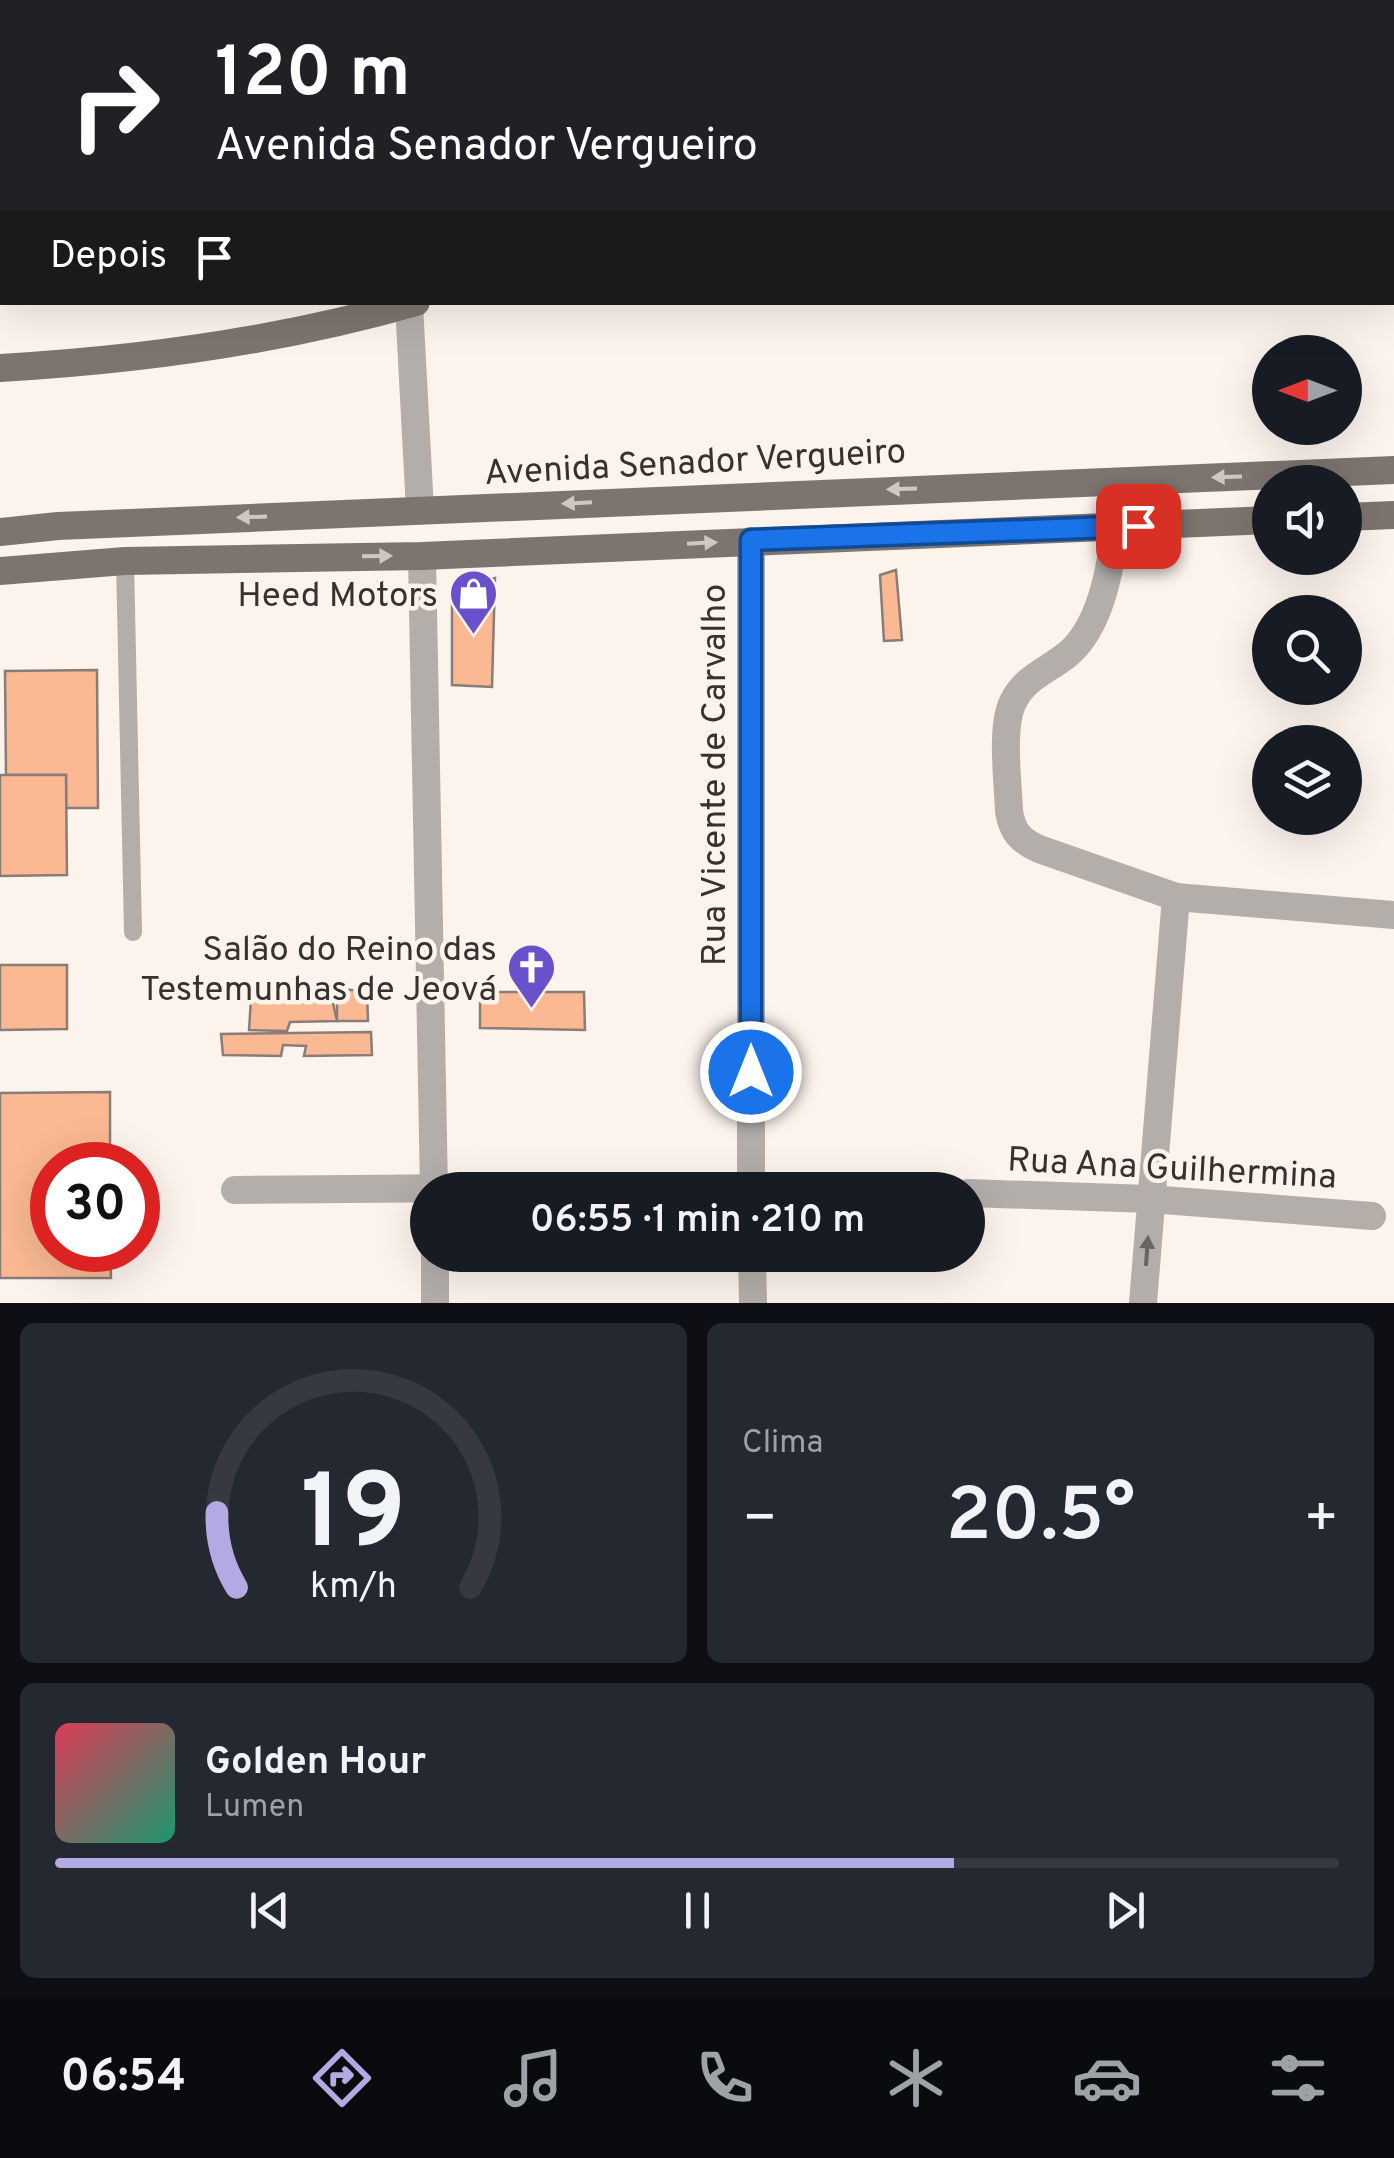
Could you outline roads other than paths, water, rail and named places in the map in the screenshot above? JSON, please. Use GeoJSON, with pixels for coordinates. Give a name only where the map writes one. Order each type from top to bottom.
{"type":"FeatureCollection","features":[{"type":"Feature","properties":{"kind":"main road"},"geometry":{"type":"LineString","coordinates":[[0,368],[172,352],[290,332],[405,305]]}},
{"type":"Feature","properties":{"kind":"main road","name":"Avenida Senador Vergueiro"},"geometry":{"type":"LineString","coordinates":[[0,532],[58,526],[1394,470]]}},
{"type":"Feature","properties":{"kind":"main road"},"geometry":{"type":"LineString","coordinates":[[1362,516],[1394,514]]}},
{"type":"Feature","properties":{"kind":"main road"},"geometry":{"type":"LineString","coordinates":[[0,571],[125,560],[422,556],[1252,521]]}},
{"type":"Feature","properties":{"kind":"street"},"geometry":{"type":"LineString","coordinates":[[413,305],[420,510]]}},
{"type":"Feature","properties":{"kind":"street"},"geometry":{"type":"LineString","coordinates":[[1115,527],[1110,560],[1090,624],[1069,653],[1022,686],[1010,709],[1011,826],[1029,844],[1176,897],[1394,915]]}},
{"type":"Feature","properties":{"kind":"street","name":"Rua Vicente de Carvalho"},"geometry":{"type":"LineString","coordinates":[[751,540],[751,1172]]}},
{"type":"Feature","properties":{"kind":"street"},"geometry":{"type":"LineString","coordinates":[[422,556],[434,1172]]}},
{"type":"Feature","properties":{"kind":"street"},"geometry":{"type":"LineString","coordinates":[[1143,1303],[1176,897]]}},
{"type":"Feature","properties":{"kind":"street"},"geometry":{"type":"LineString","coordinates":[[235,1190],[410,1189]]}},
{"type":"Feature","properties":{"kind":"street","name":"Rua Ana Guilhermina"},"geometry":{"type":"LineString","coordinates":[[985,1194],[1150,1199],[1372,1216]]}},
{"type":"Feature","properties":{"kind":"street"},"geometry":{"type":"LineString","coordinates":[[434,1272],[435,1303]]}},
{"type":"Feature","properties":{"kind":"street"},"geometry":{"type":"LineString","coordinates":[[752,1272],[753,1303]]}},
{"type":"Feature","properties":{"kind":"lane"},"geometry":{"type":"LineString","coordinates":[[125,560],[133,932]]}},
{"type":"Feature","properties":{"kind":"place","name":"Heed Motors"},"geometry":{"type":"Point","coordinates":[473,636]}},
{"type":"Feature","properties":{"kind":"place","name":"Salão do Reino das Testemunhas de Jeová"},"geometry":{"type":"Point","coordinates":[532,1010]}}]}
